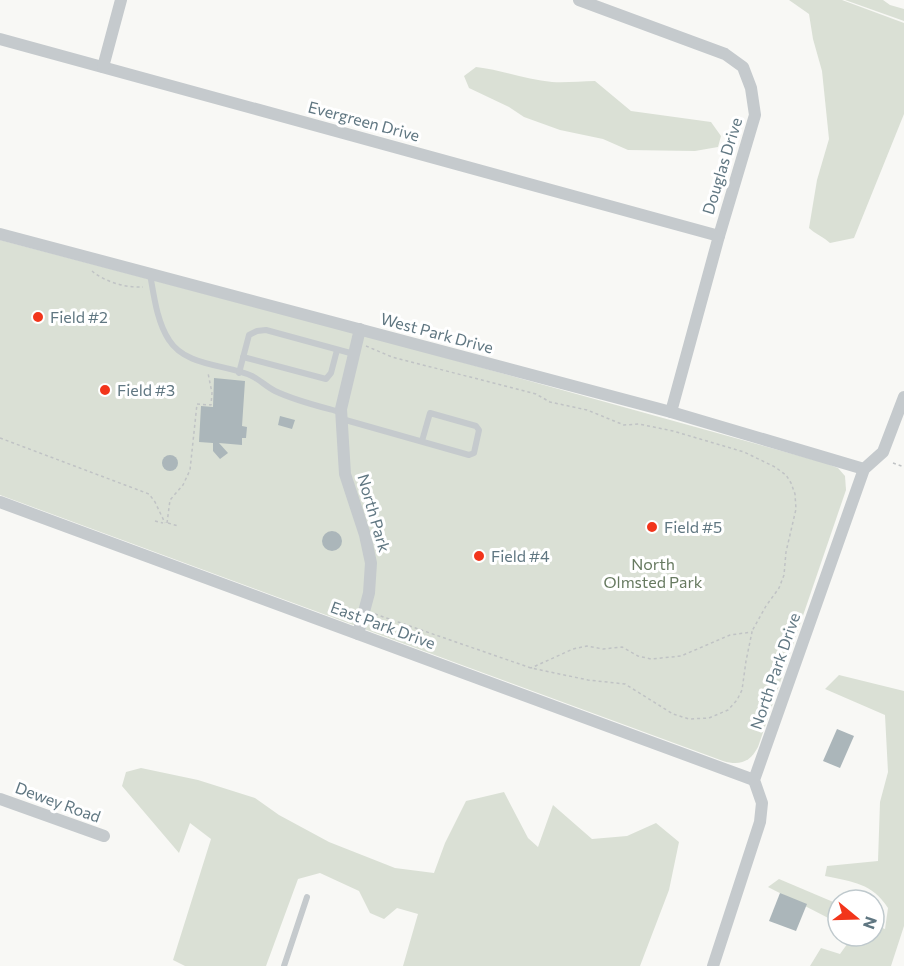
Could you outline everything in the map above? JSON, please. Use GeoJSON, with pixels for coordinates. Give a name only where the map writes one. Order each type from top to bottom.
{"type":"FeatureCollection","features":[{"type":"Feature","properties":{"kind":"street"},"geometry":{"type":"LineString","coordinates":[[103,67],[121,0]]}},
{"type":"Feature","properties":{"kind":"street","name":"Douglas Drive"},"geometry":{"type":"LineString","coordinates":[[579,0],[725,54],[743,67],[751,88],[754,115],[718,236],[671,412]]}},
{"type":"Feature","properties":{"kind":"street","name":"Evergreen Drive"},"geometry":{"type":"LineString","coordinates":[[0,39],[718,236]]}},
{"type":"Feature","properties":{"kind":"street","name":"West Park Drive"},"geometry":{"type":"LineString","coordinates":[[0,234],[671,412],[864,469]]}},
{"type":"Feature","properties":{"kind":"street","name":"North Park"},"geometry":{"type":"LineString","coordinates":[[358,634],[369,593],[371,563],[365,535],[345,474],[341,416],[360,329]]}},
{"type":"Feature","properties":{"kind":"street","name":"North Park Drive"},"geometry":{"type":"LineString","coordinates":[[754,780],[864,469],[883,452],[904,397]]}},
{"type":"Feature","properties":{"kind":"street","name":"East Park Drive"},"geometry":{"type":"LineString","coordinates":[[0,502],[754,780]]}},
{"type":"Feature","properties":{"kind":"street"},"geometry":{"type":"LineString","coordinates":[[714,966],[760,822],[762,803],[754,780]]}},
{"type":"Feature","properties":{"kind":"street","name":"Dewey Road"},"geometry":{"type":"LineString","coordinates":[[0,799],[104,836]]}},
{"type":"Feature","properties":{"kind":"lane"},"geometry":{"type":"LineString","coordinates":[[150,274],[163,328],[169,341],[178,350],[206,363],[251,376],[272,390],[341,416],[422,441],[469,455],[474,453],[479,430],[476,426],[430,414],[422,441]]}},
{"type":"Feature","properties":{"kind":"lane"},"geometry":{"type":"LineString","coordinates":[[238,373],[249,335],[257,331],[266,330],[354,354]]}},
{"type":"Feature","properties":{"kind":"lane"},"geometry":{"type":"LineString","coordinates":[[243,357],[326,379],[329,377],[337,350]]}},
{"type":"Feature","properties":{"kind":"lane"},"geometry":{"type":"LineString","coordinates":[[284,966],[307,897]]}},
{"type":"Feature","properties":{"kind":"path"},"geometry":{"type":"LineString","coordinates":[[365,345],[392,357],[536,394],[550,402],[587,410],[624,424],[639,424],[672,431],[744,452],[775,467],[791,483],[795,494],[796,509],[779,588],[752,632],[742,690],[728,710],[709,718],[689,720],[673,714],[626,684],[588,681],[531,668],[372,613]]}},
{"type":"Feature","properties":{"kind":"path"},"geometry":{"type":"LineString","coordinates":[[166,523],[170,500],[183,485],[190,470],[197,404],[211,405],[212,393],[206,363]]}},
{"type":"Feature","properties":{"kind":"path"},"geometry":{"type":"LineString","coordinates":[[0,438],[149,494],[166,523]]}},
{"type":"Feature","properties":{"kind":"path"},"geometry":{"type":"LineString","coordinates":[[893,463],[904,467]]}},
{"type":"Feature","properties":{"kind":"path"},"geometry":{"type":"LineString","coordinates":[[155,521],[178,526]]}},
{"type":"Feature","properties":{"kind":"path"},"geometry":{"type":"LineString","coordinates":[[531,668],[573,649],[587,646],[603,649],[622,647],[638,656],[651,658],[671,657],[681,656],[730,635],[752,632]]}},
{"type":"Feature","properties":{"kind":"green space"},"geometry":{"type":"Polygon","coordinates":[[[789,0],[842,0],[904,23],[904,114],[854,238],[830,243],[809,228],[817,180],[829,139],[822,71],[809,14],[789,0]]]}},
{"type":"Feature","properties":{"kind":"green space"},"geometry":{"type":"Polygon","coordinates":[[[845,0],[883,0],[890,5],[904,9],[904,21],[845,0]]]}},
{"type":"Feature","properties":{"kind":"green space"},"geometry":{"type":"Polygon","coordinates":[[[476,67],[543,81],[595,81],[631,111],[711,122],[721,136],[718,147],[695,151],[628,150],[603,139],[560,130],[524,117],[509,107],[469,88],[464,76],[476,67]]]}},
{"type":"Feature","properties":{"kind":"green space","name":"North Olmsted Park"},"geometry":{"type":"Polygon","coordinates":[[[0,240],[400,345],[838,468],[845,476],[846,490],[755,752],[744,762],[723,761],[0,495],[0,240]]]}},
{"type":"Feature","properties":{"kind":"green space"},"geometry":{"type":"Polygon","coordinates":[[[839,675],[904,691],[904,926],[891,966],[810,966],[821,948],[840,954],[844,948],[886,948],[888,908],[886,888],[868,888],[825,876],[827,866],[878,861],[880,802],[888,772],[885,715],[825,689],[839,675]]]}},
{"type":"Feature","properties":{"kind":"green space"},"geometry":{"type":"Polygon","coordinates":[[[141,768],[198,780],[255,798],[279,815],[329,842],[395,868],[434,873],[445,843],[466,801],[504,792],[528,838],[538,847],[553,805],[592,839],[627,836],[656,823],[679,842],[669,890],[640,966],[403,966],[418,914],[397,908],[384,919],[370,913],[359,891],[320,873],[298,879],[266,966],[185,966],[173,960],[211,839],[190,823],[179,853],[122,786],[126,772],[141,768]]]}},
{"type":"Feature","properties":{"kind":"green space"},"geometry":{"type":"Polygon","coordinates":[[[779,879],[826,899],[826,917],[768,887],[779,879]]]}},
{"type":"Feature","properties":{"kind":"building"},"geometry":{"type":"Polygon","coordinates":[[[214,378],[245,381],[242,426],[247,427],[246,438],[242,438],[242,445],[219,443],[228,453],[220,459],[213,451],[213,443],[199,442],[201,406],[213,407],[214,378]]]}},
{"type":"Feature","properties":{"kind":"building"},"geometry":{"type":"Polygon","coordinates":[[[280,416],[295,420],[292,429],[278,425],[280,416]]]}},
{"type":"Feature","properties":{"kind":"building"},"geometry":{"type":"Polygon","coordinates":[[[170,455],[178,463],[170,471],[162,463],[170,455]]]}},
{"type":"Feature","properties":{"kind":"building"},"geometry":{"type":"Polygon","coordinates":[[[332,531],[339,534],[342,541],[339,548],[332,551],[325,548],[322,541],[325,534],[332,531]]]}},
{"type":"Feature","properties":{"kind":"building"},"geometry":{"type":"Polygon","coordinates":[[[837,729],[854,736],[840,768],[823,761],[837,729]]]}},
{"type":"Feature","properties":{"kind":"building"},"geometry":{"type":"Polygon","coordinates":[[[780,893],[807,904],[796,931],[769,921],[780,893]]]}},
{"type":"Feature","properties":{"kind":"place","name":"Field #2"},"geometry":{"type":"Point","coordinates":[38,317]}},
{"type":"Feature","properties":{"kind":"place","name":"Field #3"},"geometry":{"type":"Point","coordinates":[105,390]}},
{"type":"Feature","properties":{"kind":"place","name":"Field #5"},"geometry":{"type":"Point","coordinates":[652,527]}},
{"type":"Feature","properties":{"kind":"place","name":"Field #4"},"geometry":{"type":"Point","coordinates":[479,556]}}]}
